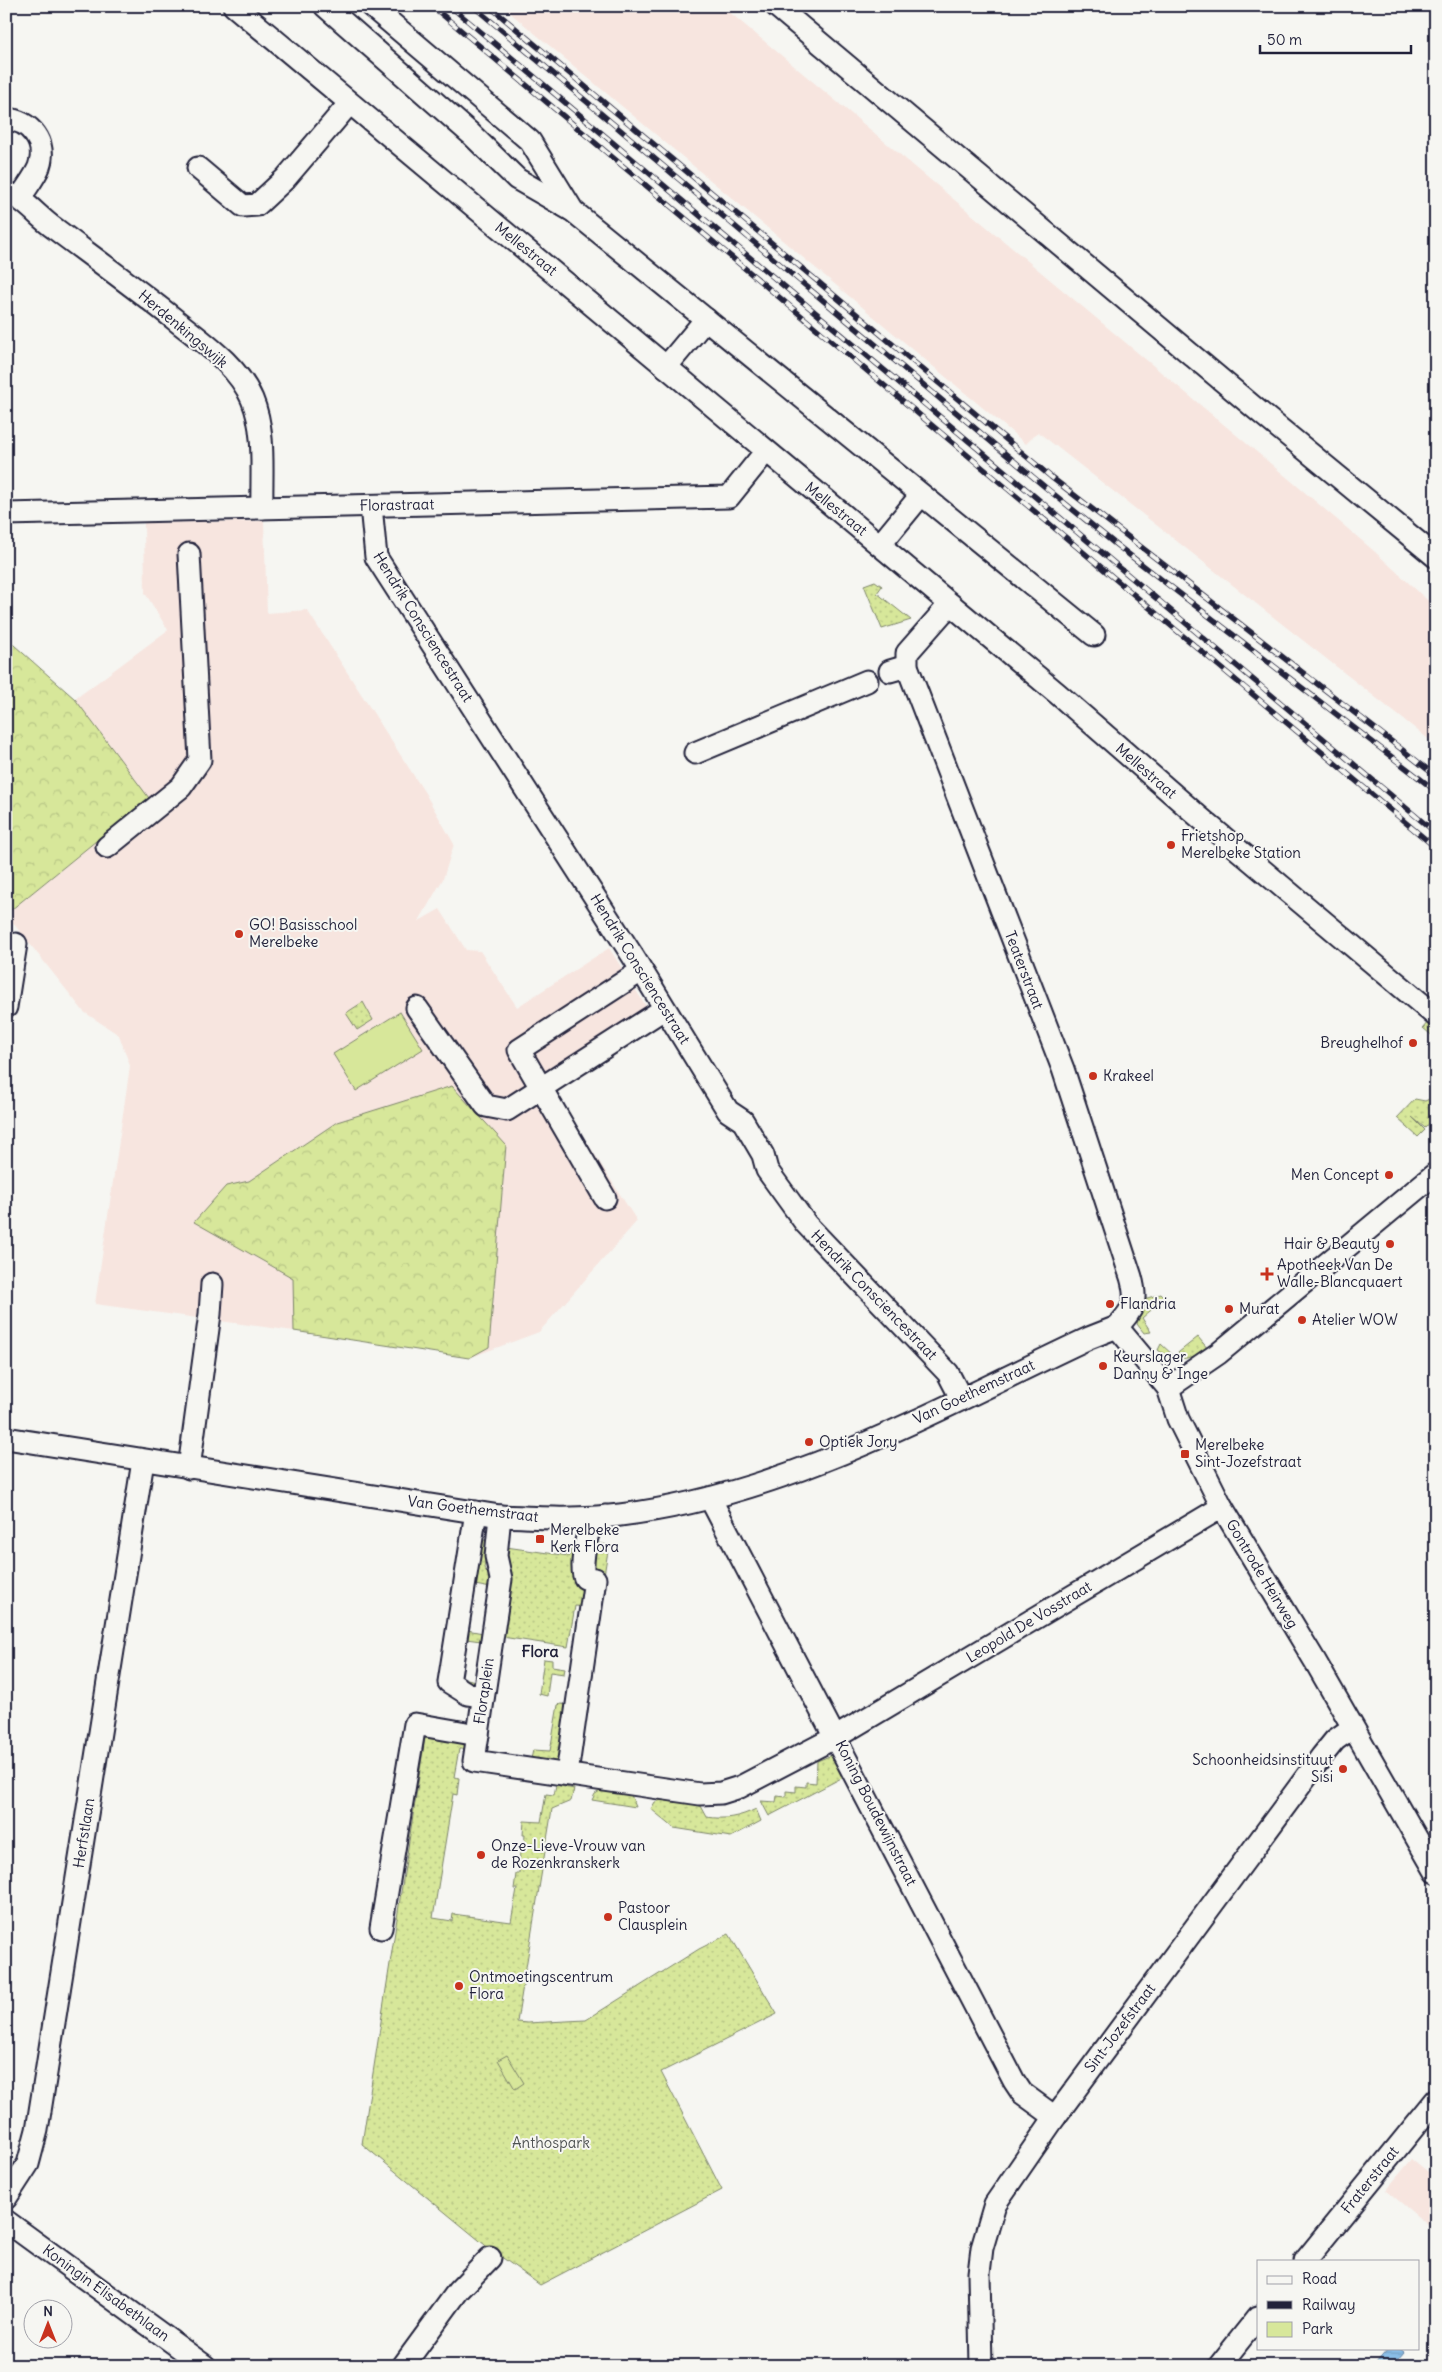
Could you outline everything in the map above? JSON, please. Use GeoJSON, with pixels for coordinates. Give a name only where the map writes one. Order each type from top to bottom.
{"type":"FeatureCollection","features":[{"type":"Feature","properties":{"kind":"street","name":"Mellestraat"},"geometry":{"type":"LineString","coordinates":[[234,6],[349,104],[567,282],[766,451],[1058,694],[1198,816],[1436,1016]]}},
{"type":"Feature","properties":{"kind":"street"},"geometry":{"type":"LineString","coordinates":[[325,6],[471,134],[517,179],[573,211],[1094,635]]}},
{"type":"Feature","properties":{"kind":"street"},"geometry":{"type":"LineString","coordinates":[[371,6],[530,141],[573,211]]}},
{"type":"Feature","properties":{"kind":"street"},"geometry":{"type":"LineString","coordinates":[[776,6],[1436,557]]}},
{"type":"Feature","properties":{"kind":"street"},"geometry":{"type":"LineString","coordinates":[[198,168],[243,206],[257,205],[285,179],[349,104]]}},
{"type":"Feature","properties":{"kind":"street","name":"Herdenkingswijk"},"geometry":{"type":"LineString","coordinates":[[6,119],[14,119],[28,126],[37,137],[41,152],[39,166],[13,195],[36,215],[133,286],[212,349],[236,374],[252,399],[260,428],[262,508]]}},
{"type":"Feature","properties":{"kind":"street"},"geometry":{"type":"LineString","coordinates":[[666,367],[706,319]]}},
{"type":"Feature","properties":{"kind":"street","name":"Florastraat"},"geometry":{"type":"LineString","coordinates":[[6,514],[728,496],[766,451]]}},
{"type":"Feature","properties":{"kind":"street"},"geometry":{"type":"LineString","coordinates":[[880,545],[921,494]]}},
{"type":"Feature","properties":{"kind":"street","name":"Hendrik Consciencestraat"},"geometry":{"type":"LineString","coordinates":[[371,506],[373,548],[376,557],[641,971],[728,1111],[743,1121],[763,1154],[767,1170],[796,1210],[845,1266],[948,1373],[961,1398]]}},
{"type":"Feature","properties":{"kind":"street"},"geometry":{"type":"LineString","coordinates":[[107,847],[181,787],[200,760],[189,554]]}},
{"type":"Feature","properties":{"kind":"street","name":"Teaterstraat"},"geometry":{"type":"LineString","coordinates":[[950,604],[907,653],[898,669],[1063,1069],[1136,1294],[1132,1310],[1117,1327]]}},
{"type":"Feature","properties":{"kind":"street"},"geometry":{"type":"LineString","coordinates":[[695,753],[867,681]]}},
{"type":"Feature","properties":{"kind":"street"},"geometry":{"type":"LineString","coordinates":[[6,1007],[16,944]]}},
{"type":"Feature","properties":{"kind":"street"},"geometry":{"type":"LineString","coordinates":[[604,1198],[542,1086],[519,1050],[641,971]]}},
{"type":"Feature","properties":{"kind":"street"},"geometry":{"type":"LineString","coordinates":[[417,1008],[486,1106],[507,1110],[664,1009]]}},
{"type":"Feature","properties":{"kind":"street"},"geometry":{"type":"LineString","coordinates":[[1168,1388],[1218,1353],[1436,1173]]}},
{"type":"Feature","properties":{"kind":"street"},"geometry":{"type":"LineString","coordinates":[[189,1468],[210,1314],[212,1284]]}},
{"type":"Feature","properties":{"kind":"street","name":"Van Goethemstraat"},"geometry":{"type":"LineString","coordinates":[[6,1438],[500,1516],[548,1518],[604,1516],[665,1508],[710,1498],[819,1463],[1089,1338],[1117,1327]]}},
{"type":"Feature","properties":{"kind":"street","name":"Gontrode Heirweg"},"geometry":{"type":"LineString","coordinates":[[1117,1327],[1168,1388],[1178,1419],[1222,1507],[1315,1661],[1436,1872]]}},
{"type":"Feature","properties":{"kind":"street","name":"Herfstlaan"},"geometry":{"type":"LineString","coordinates":[[6,2198],[28,2164],[37,2130],[143,1461]]}},
{"type":"Feature","properties":{"kind":"street","name":"Koning Boudewijnstraat"},"geometry":{"type":"LineString","coordinates":[[710,1498],[1014,2081],[1022,2093],[1055,2117]]}},
{"type":"Feature","properties":{"kind":"street","name":"Leopold De Vosstraat"},"geometry":{"type":"LineString","coordinates":[[836,1737],[1222,1507]]}},
{"type":"Feature","properties":{"kind":"street"},"geometry":{"type":"LineString","coordinates":[[476,1512],[449,1682],[468,1694],[484,1696]]}},
{"type":"Feature","properties":{"kind":"street","name":"Floraplein"},"geometry":{"type":"LineString","coordinates":[[500,1516],[496,1556],[501,1579],[474,1761],[574,1775]]}},
{"type":"Feature","properties":{"kind":"street"},"geometry":{"type":"LineString","coordinates":[[604,1516],[589,1531],[582,1573],[584,1578],[595,1579],[574,1775],[700,1794],[721,1793],[740,1787],[836,1737]]}},
{"type":"Feature","properties":{"kind":"street"},"geometry":{"type":"LineString","coordinates":[[381,1928],[415,1724],[478,1735]]}},
{"type":"Feature","properties":{"kind":"street","name":"Sint-Jozefstraat"},"geometry":{"type":"LineString","coordinates":[[980,2366],[979,2273],[982,2248],[995,2204],[1055,2117],[1322,1756],[1335,1740],[1352,1728]]}},
{"type":"Feature","properties":{"kind":"street","name":"Fraterstraat"},"geometry":{"type":"LineString","coordinates":[[1306,2260],[1436,2100]]}},
{"type":"Feature","properties":{"kind":"street","name":"Koningin Elisabethlaan"},"geometry":{"type":"LineString","coordinates":[[6,2221],[205,2366]]}},
{"type":"Feature","properties":{"kind":"street"},"geometry":{"type":"LineString","coordinates":[[403,2366],[458,2291],[490,2258]]}},
{"type":"Feature","properties":{"kind":"street"},"geometry":{"type":"LineString","coordinates":[[1219,2366],[1257,2318]]}},
{"type":"Feature","properties":{"kind":"shaded area"},"geometry":{"type":"Polygon","coordinates":[[[502,6],[722,6],[1289,479],[1374,551],[1436,608],[1436,745],[1038,432],[1026,444],[502,6]]]}},
{"type":"Feature","properties":{"kind":"shaded area","name":"GO! Basisschool Merelbeke"},"geometry":{"type":"Polygon","coordinates":[[[264,521],[267,613],[307,610],[425,793],[454,844],[443,879],[419,921],[440,909],[466,950],[480,951],[517,1007],[609,948],[658,1025],[555,1092],[637,1221],[539,1332],[469,1358],[294,1331],[95,1304],[130,1066],[119,1035],[84,1012],[6,914],[149,798],[75,699],[168,630],[145,593],[144,523],[264,521]]]}},
{"type":"Feature","properties":{"kind":"shaded area"},"geometry":{"type":"Polygon","coordinates":[[[1412,2159],[1436,2178],[1436,2232],[1386,2190],[1412,2159]]]}},
{"type":"Feature","properties":{"kind":"green space"},"geometry":{"type":"Polygon","coordinates":[[[875,581],[882,586],[877,593],[911,620],[882,629],[864,585],[875,581]]]}},
{"type":"Feature","properties":{"kind":"green space"},"geometry":{"type":"Polygon","coordinates":[[[6,638],[75,699],[149,798],[6,914],[6,638]]]}},
{"type":"Feature","properties":{"kind":"green space"},"geometry":{"type":"Polygon","coordinates":[[[363,1002],[373,1020],[357,1030],[346,1013],[363,1002]]]}},
{"type":"Feature","properties":{"kind":"green space"},"geometry":{"type":"Polygon","coordinates":[[[400,1012],[423,1049],[356,1091],[333,1054],[400,1012]]]}},
{"type":"Feature","properties":{"kind":"green space"},"geometry":{"type":"Polygon","coordinates":[[[1428,1022],[1436,1028],[1436,1039],[1423,1028],[1428,1022]]]}},
{"type":"Feature","properties":{"kind":"green space"},"geometry":{"type":"Polygon","coordinates":[[[452,1086],[506,1145],[489,1347],[469,1358],[294,1331],[293,1278],[194,1222],[226,1186],[249,1181],[337,1122],[452,1086]]]}},
{"type":"Feature","properties":{"kind":"green space"},"geometry":{"type":"Polygon","coordinates":[[[1436,1096],[1436,1116],[1425,1128],[1412,1117],[1425,1130],[1418,1137],[1397,1118],[1415,1099],[1425,1101],[1436,1096]]]}},
{"type":"Feature","properties":{"kind":"green space"},"geometry":{"type":"Polygon","coordinates":[[[1161,1294],[1165,1298],[1142,1318],[1151,1332],[1144,1333],[1137,1324],[1144,1299],[1161,1294]]]}},
{"type":"Feature","properties":{"kind":"green space"},"geometry":{"type":"Polygon","coordinates":[[[1198,1337],[1208,1349],[1189,1358],[1170,1357],[1158,1350],[1161,1344],[1174,1356],[1198,1337]]]}},
{"type":"Feature","properties":{"kind":"green space"},"geometry":{"type":"Polygon","coordinates":[[[482,1538],[488,1543],[484,1568],[492,1580],[491,1588],[475,1585],[482,1538]]]}},
{"type":"Feature","properties":{"kind":"green space"},"geometry":{"type":"Polygon","coordinates":[[[594,1543],[609,1545],[604,1575],[589,1573],[594,1543]]]}},
{"type":"Feature","properties":{"kind":"green space"},"geometry":{"type":"Polygon","coordinates":[[[575,1544],[592,1582],[588,1607],[575,1606],[568,1647],[502,1637],[511,1576],[503,1563],[506,1547],[569,1556],[572,1546],[575,1544]]]}},
{"type":"Feature","properties":{"kind":"green space"},"geometry":{"type":"Polygon","coordinates":[[[467,1630],[483,1633],[481,1641],[466,1639],[460,1677],[475,1681],[474,1685],[454,1682],[467,1630]]]}},
{"type":"Feature","properties":{"kind":"green space"},"geometry":{"type":"Polygon","coordinates":[[[544,1659],[552,1660],[552,1666],[565,1668],[564,1674],[550,1672],[547,1696],[539,1694],[544,1659]]]}},
{"type":"Feature","properties":{"kind":"green space"},"geometry":{"type":"Polygon","coordinates":[[[558,1705],[568,1705],[558,1751],[560,1753],[559,1764],[531,1759],[533,1750],[550,1751],[558,1705]]]}},
{"type":"Feature","properties":{"kind":"green space","name":"Anthospark"},"geometry":{"type":"Polygon","coordinates":[[[425,1738],[464,1742],[466,1744],[465,1749],[459,1749],[454,1777],[459,1778],[457,1795],[453,1794],[433,1918],[452,1921],[453,1914],[511,1922],[517,1889],[514,1889],[516,1874],[519,1874],[520,1848],[524,1848],[524,1821],[541,1822],[546,1794],[554,1795],[556,1785],[574,1789],[571,1801],[552,1809],[517,2022],[586,2020],[699,1949],[729,1934],[777,2014],[661,2072],[722,2190],[540,2285],[485,2245],[362,2144],[425,1738]]]}},
{"type":"Feature","properties":{"kind":"green space"},"geometry":{"type":"Polygon","coordinates":[[[832,1755],[851,1773],[769,1816],[761,1801],[776,1802],[777,1796],[786,1797],[786,1791],[796,1792],[796,1786],[806,1787],[806,1782],[816,1783],[817,1761],[832,1755]]]}},
{"type":"Feature","properties":{"kind":"green space"},"geometry":{"type":"Polygon","coordinates":[[[602,1790],[631,1795],[636,1807],[592,1800],[595,1794],[602,1790]]]}},
{"type":"Feature","properties":{"kind":"green space"},"geometry":{"type":"Polygon","coordinates":[[[665,1799],[701,1806],[707,1817],[713,1818],[732,1817],[756,1809],[761,1821],[731,1837],[674,1828],[651,1809],[655,1802],[665,1799]]]}},
{"type":"Feature","properties":{"kind":"green space"},"geometry":{"type":"Polygon","coordinates":[[[507,2055],[524,2083],[515,2089],[498,2060],[507,2055]]]}},
{"type":"Feature","properties":{"kind":"water"},"geometry":{"type":"Polygon","coordinates":[[[1387,2350],[1402,2350],[1404,2352],[1392,2366],[1377,2366],[1375,2364],[1387,2350]]]}},
{"type":"Feature","properties":{"kind":"railway"},"geometry":{"type":"LineString","coordinates":[[432,6],[1436,848]]}},
{"type":"Feature","properties":{"kind":"railway"},"geometry":{"type":"LineString","coordinates":[[450,6],[1436,833]]}},
{"type":"Feature","properties":{"kind":"railway"},"geometry":{"type":"LineString","coordinates":[[473,6],[1045,487],[1114,543],[1436,791]]}},
{"type":"Feature","properties":{"kind":"railway"},"geometry":{"type":"LineString","coordinates":[[489,6],[1051,477],[1436,776]]}},
{"type":"Feature","properties":{"kind":"place","name":"Frietshop Merelbeke Station"},"geometry":{"type":"Point","coordinates":[1171,845]}},
{"type":"Feature","properties":{"kind":"place","name":"GO! Basisschool Merelbeke"},"geometry":{"type":"Point","coordinates":[239,934]}},
{"type":"Feature","properties":{"kind":"place","name":"Breughelhof"},"geometry":{"type":"Point","coordinates":[1413,1043]}},
{"type":"Feature","properties":{"kind":"place","name":"Krakeel"},"geometry":{"type":"Point","coordinates":[1093,1076]}},
{"type":"Feature","properties":{"kind":"place","name":"Men Concept"},"geometry":{"type":"Point","coordinates":[1389,1175]}},
{"type":"Feature","properties":{"kind":"place","name":"Hair & Beauty"},"geometry":{"type":"Point","coordinates":[1390,1244]}},
{"type":"Feature","properties":{"kind":"place","name":"Apotheek Van De Walle-Blancquaert"},"geometry":{"type":"Point","coordinates":[1267,1274]}},
{"type":"Feature","properties":{"kind":"place","name":"Flandria"},"geometry":{"type":"Point","coordinates":[1110,1304]}},
{"type":"Feature","properties":{"kind":"place","name":"Murat"},"geometry":{"type":"Point","coordinates":[1229,1309]}},
{"type":"Feature","properties":{"kind":"place","name":"Atelier WOW"},"geometry":{"type":"Point","coordinates":[1302,1320]}},
{"type":"Feature","properties":{"kind":"place","name":"Keurslager Danny & Inge"},"geometry":{"type":"Point","coordinates":[1103,1366]}},
{"type":"Feature","properties":{"kind":"place","name":"Optiek Jory"},"geometry":{"type":"Point","coordinates":[809,1442]}},
{"type":"Feature","properties":{"kind":"place","name":"Merelbeke Sint-Jozefstraat"},"geometry":{"type":"Point","coordinates":[1185,1454]}},
{"type":"Feature","properties":{"kind":"place","name":"Merelbeke Kerk Flora"},"geometry":{"type":"Point","coordinates":[540,1539]}},
{"type":"Feature","properties":{"kind":"place","name":"Schoonheidsinstituut Sisi"},"geometry":{"type":"Point","coordinates":[1343,1769]}},
{"type":"Feature","properties":{"kind":"place","name":"Onze-Lieve-Vrouw van de Rozenkranskerk"},"geometry":{"type":"Point","coordinates":[481,1855]}},
{"type":"Feature","properties":{"kind":"place","name":"Pastoor Clausplein"},"geometry":{"type":"Point","coordinates":[608,1917]}},
{"type":"Feature","properties":{"kind":"place","name":"Ontmoetingscentrum Flora"},"geometry":{"type":"Point","coordinates":[459,1986]}},
{"type":"Feature","properties":{"kind":"district","name":"Flora"},"geometry":{"type":"Point","coordinates":[540,1651]}}]}
